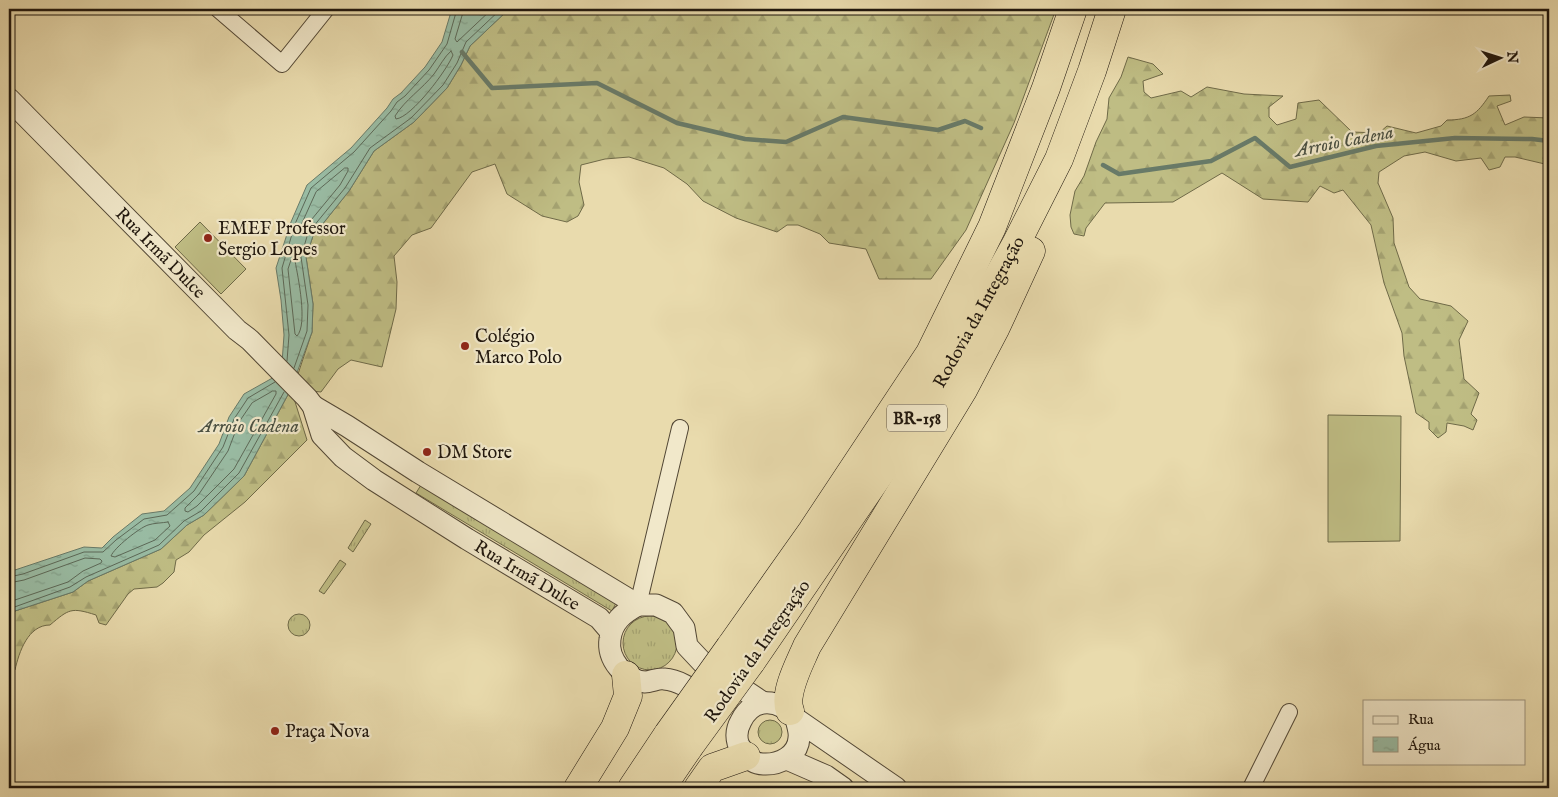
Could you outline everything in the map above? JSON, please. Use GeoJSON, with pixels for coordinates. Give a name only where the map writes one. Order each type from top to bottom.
{"type":"FeatureCollection","features":[{"type":"Feature","properties":{"kind":"highway","name":"Rodovia da Integração"},"geometry":{"type":"LineString","coordinates":[[740,654],[812,531],[930,353],[992,227],[1046,88],[1073,9]]}},
{"type":"Feature","properties":{"kind":"highway","name":"Rodovia da Integração"},"geometry":{"type":"LineString","coordinates":[[632,788],[679,740],[740,654],[928,402],[1016,244],[1059,159],[1112,9]]}},
{"type":"Feature","properties":{"kind":"highway"},"geometry":{"type":"LineString","coordinates":[[793,715],[787,705],[791,683],[807,646],[963,390],[996,327],[1047,218],[1059,159]]}},
{"type":"Feature","properties":{"kind":"highway"},"geometry":{"type":"LineString","coordinates":[[578,788],[615,728],[628,696],[626,675]]}},
{"type":"Feature","properties":{"kind":"highway","name":"Rodovia da Integração"},"geometry":{"type":"LineString","coordinates":[[661,788],[679,740]]}},
{"type":"Feature","properties":{"kind":"highway"},"geometry":{"type":"LineString","coordinates":[[698,788],[712,768],[746,756]]}},
{"type":"Feature","properties":{"kind":"street"},"geometry":{"type":"LineString","coordinates":[[218,9],[282,64],[326,9]]}},
{"type":"Feature","properties":{"kind":"street","name":"Rua Irmã Dulce"},"geometry":{"type":"LineString","coordinates":[[9,99],[310,402],[418,472],[638,605],[656,605],[673,613],[684,628],[687,646],[702,662],[762,702]]}},
{"type":"Feature","properties":{"kind":"street","name":"Rua Irmã Dulce"},"geometry":{"type":"LineString","coordinates":[[310,402],[322,436],[343,457],[374,480],[467,539],[599,618],[611,632]]}},
{"type":"Feature","properties":{"kind":"street"},"geometry":{"type":"LineString","coordinates":[[680,428],[638,605],[626,611],[617,620],[611,632],[609,643],[611,656],[626,675],[644,682],[664,679],[687,686],[729,716],[737,728],[738,743],[746,756],[759,764],[774,765],[787,759],[795,749],[799,738],[793,715]]}},
{"type":"Feature","properties":{"kind":"street"},"geometry":{"type":"LineString","coordinates":[[374,480],[377,477],[395,472],[418,472]]}},
{"type":"Feature","properties":{"kind":"street"},"geometry":{"type":"LineString","coordinates":[[664,679],[675,671],[683,660],[687,646]]}},
{"type":"Feature","properties":{"kind":"street"},"geometry":{"type":"LineString","coordinates":[[737,728],[745,712],[762,702],[775,703],[896,788]]}},
{"type":"Feature","properties":{"kind":"street"},"geometry":{"type":"LineString","coordinates":[[1251,788],[1289,712]]}},
{"type":"Feature","properties":{"kind":"street"},"geometry":{"type":"LineString","coordinates":[[787,759],[826,776],[843,788]]}},
{"type":"Feature","properties":{"kind":"green space"},"geometry":{"type":"Polygon","coordinates":[[[509,9],[1056,9],[1014,123],[966,230],[931,279],[879,279],[866,249],[829,243],[820,234],[798,225],[787,225],[777,232],[736,218],[703,201],[687,184],[664,168],[629,157],[605,159],[581,165],[579,182],[584,205],[578,216],[567,222],[542,216],[507,194],[495,164],[472,172],[431,228],[412,235],[394,256],[397,282],[396,309],[382,367],[351,360],[338,369],[321,392],[311,391],[297,377],[312,332],[313,304],[306,257],[313,236],[349,191],[374,151],[414,122],[447,88],[470,46],[509,9]]]}},
{"type":"Feature","properties":{"kind":"green space"},"geometry":{"type":"Polygon","coordinates":[[[1128,57],[1153,64],[1163,74],[1143,81],[1144,92],[1151,98],[1181,91],[1191,97],[1207,87],[1244,94],[1283,96],[1269,107],[1269,117],[1277,125],[1296,119],[1298,103],[1319,100],[1352,132],[1379,133],[1387,126],[1416,133],[1441,126],[1447,120],[1462,119],[1472,115],[1477,112],[1489,96],[1510,95],[1511,101],[1497,106],[1505,125],[1524,117],[1549,118],[1549,165],[1515,157],[1505,157],[1500,167],[1489,170],[1481,158],[1456,161],[1425,152],[1404,156],[1379,172],[1378,183],[1393,218],[1394,243],[1409,287],[1420,299],[1451,306],[1468,321],[1459,340],[1464,379],[1479,393],[1471,414],[1477,420],[1473,430],[1464,426],[1447,423],[1446,432],[1438,438],[1429,429],[1429,422],[1416,413],[1404,356],[1402,333],[1384,283],[1371,225],[1343,190],[1334,193],[1320,186],[1308,202],[1263,199],[1222,173],[1173,202],[1105,203],[1086,228],[1084,236],[1074,234],[1070,215],[1075,191],[1084,176],[1096,142],[1107,119],[1109,98],[1121,77],[1128,57]]]}},
{"type":"Feature","properties":{"kind":"green space"},"geometry":{"type":"Polygon","coordinates":[[[200,222],[246,269],[221,294],[175,247],[200,222]]]}},
{"type":"Feature","properties":{"kind":"green space"},"geometry":{"type":"Polygon","coordinates":[[[291,389],[307,440],[245,502],[204,535],[189,552],[176,560],[174,572],[163,583],[157,587],[134,589],[128,594],[106,625],[99,623],[96,615],[75,610],[66,613],[50,625],[42,626],[30,634],[19,655],[15,670],[9,672],[9,615],[15,611],[73,592],[88,581],[161,549],[187,525],[204,515],[244,476],[291,389]]]}},
{"type":"Feature","properties":{"kind":"green space"},"geometry":{"type":"Polygon","coordinates":[[[1328,415],[1401,416],[1400,541],[1328,542],[1328,415]]]}},
{"type":"Feature","properties":{"kind":"green space"},"geometry":{"type":"Polygon","coordinates":[[[421,485],[616,603],[612,611],[416,493],[421,485]]]}},
{"type":"Feature","properties":{"kind":"green space"},"geometry":{"type":"Polygon","coordinates":[[[365,520],[371,524],[353,552],[348,548],[365,520]]]}},
{"type":"Feature","properties":{"kind":"green space"},"geometry":{"type":"Polygon","coordinates":[[[340,560],[346,564],[324,594],[319,591],[340,560]]]}},
{"type":"Feature","properties":{"kind":"green space"},"geometry":{"type":"Polygon","coordinates":[[[295,614],[303,614],[310,621],[310,629],[303,636],[295,636],[288,629],[288,621],[295,614]]]}},
{"type":"Feature","properties":{"kind":"green space"},"geometry":{"type":"Polygon","coordinates":[[[645,616],[655,616],[665,620],[673,628],[677,643],[673,658],[665,666],[655,670],[645,670],[635,666],[627,658],[623,648],[623,638],[627,628],[635,620],[645,616]]]}},
{"type":"Feature","properties":{"kind":"green space"},"geometry":{"type":"Polygon","coordinates":[[[770,720],[778,724],[782,732],[778,740],[770,744],[762,740],[758,732],[762,724],[770,720]]]}},
{"type":"Feature","properties":{"kind":"water"},"geometry":{"type":"Polygon","coordinates":[[[454,9],[509,9],[470,46],[447,88],[414,122],[374,151],[349,191],[313,236],[306,257],[313,304],[312,332],[291,389],[244,476],[204,515],[187,525],[161,549],[88,581],[73,592],[15,611],[9,615],[9,572],[84,547],[102,548],[142,514],[164,511],[190,488],[219,444],[229,417],[244,394],[276,376],[282,363],[284,335],[276,268],[291,222],[307,185],[351,148],[393,99],[425,67],[442,42],[451,12],[454,9]]]}},
{"type":"Feature","properties":{"kind":"waterway","name":"Arroio Cadena"},"geometry":{"type":"LineString","coordinates":[[462,52],[492,88],[597,83],[677,123],[745,139],[786,142],[843,117],[938,130],[965,121],[981,128]]}},
{"type":"Feature","properties":{"kind":"waterway","name":"Arroio Cadena"},"geometry":{"type":"LineString","coordinates":[[1103,165],[1119,174],[1211,161],[1255,138],[1290,167],[1376,146],[1455,138],[1549,141]]}},
{"type":"Feature","properties":{"kind":"place","name":"EMEF Professor Sergio Lopes"},"geometry":{"type":"Point","coordinates":[208,238]}},
{"type":"Feature","properties":{"kind":"place","name":"Colégio Marco Polo"},"geometry":{"type":"Point","coordinates":[465,346]}},
{"type":"Feature","properties":{"kind":"place","name":"DM Store"},"geometry":{"type":"Point","coordinates":[427,452]}},
{"type":"Feature","properties":{"kind":"place","name":"Praça Nova"},"geometry":{"type":"Point","coordinates":[275,731]}}]}
